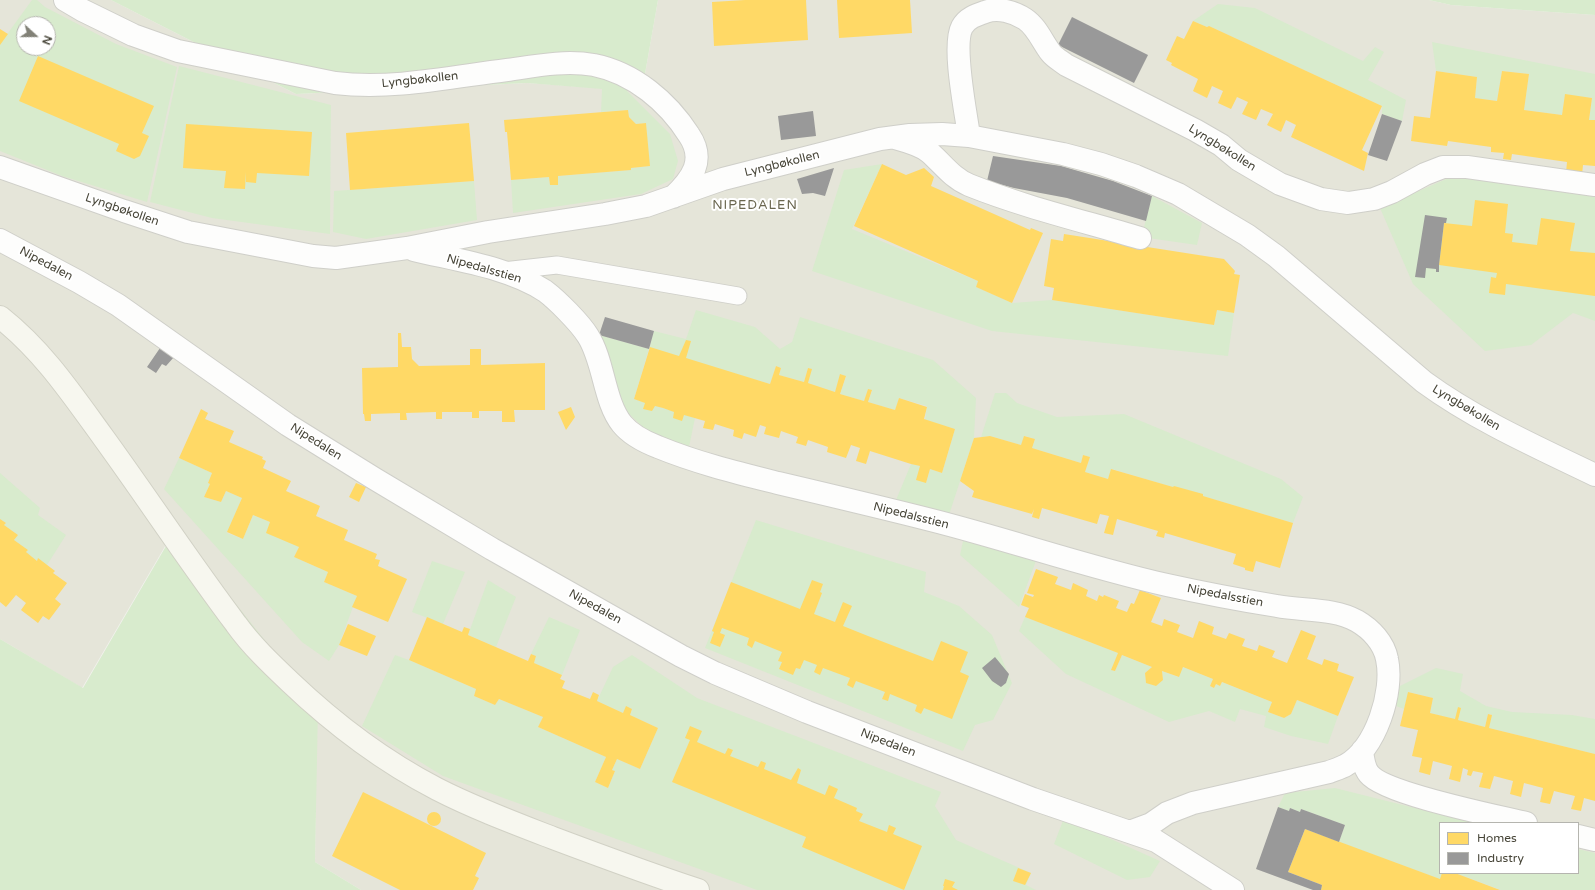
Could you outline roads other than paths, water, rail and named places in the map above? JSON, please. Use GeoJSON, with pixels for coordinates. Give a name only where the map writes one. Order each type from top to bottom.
{"type":"FeatureCollection","features":[{"type":"Feature","properties":{"kind":"street","name":"Lyngbøkollen"},"geometry":{"type":"LineString","coordinates":[[65,0],[133,36],[178,51],[358,86],[422,81],[542,65],[568,63],[595,66],[622,75],[646,88],[665,103],[681,121],[693,140],[697,153],[696,167],[686,185],[672,198]]}},
{"type":"Feature","properties":{"kind":"street","name":"Lyngbøkollen"},"geometry":{"type":"LineString","coordinates":[[969,136],[958,55],[962,27],[973,16],[990,10],[1007,11],[1026,20],[1038,33],[1052,54],[1066,65],[1195,130],[1221,145],[1239,160],[1280,184],[1321,199],[1348,203],[1374,199],[1392,192],[1425,174],[1442,168],[1467,167],[1595,185]]}},
{"type":"Feature","properties":{"kind":"street","name":"Lyngbøkollen"},"geometry":{"type":"LineString","coordinates":[[0,167],[124,211],[196,233],[313,256],[336,258],[407,248],[488,232],[605,214],[646,206],[723,179],[873,141],[910,135],[942,134],[969,136],[1063,154],[1101,164],[1136,176],[1178,194],[1247,235],[1276,256],[1424,382],[1446,398],[1503,430],[1595,475]]}},
{"type":"Feature","properties":{"kind":"street","name":"Lyngbøkollen"},"geometry":{"type":"LineString","coordinates":[[893,138],[914,144],[928,152],[951,174],[968,184],[1026,204],[1140,238]]}},
{"type":"Feature","properties":{"kind":"street","name":"Nipedalen"},"geometry":{"type":"LineString","coordinates":[[0,240],[79,282],[118,305],[288,425],[375,479],[492,549],[688,659],[715,673],[807,712],[1033,799],[1132,831],[1156,841],[1233,890]]}},
{"type":"Feature","properties":{"kind":"street","name":"Nipedalsstien"},"geometry":{"type":"LineString","coordinates":[[407,248],[502,271],[523,279],[546,292],[565,310],[588,336],[599,361],[613,408],[621,423],[635,436],[658,447],[724,469],[934,521],[1165,584],[1280,607],[1333,613],[1354,619],[1370,630],[1384,649],[1388,661],[1387,696],[1382,716],[1372,735],[1362,751],[1348,765],[1329,772],[1193,803],[1167,813],[1151,824],[1132,831]]}},
{"type":"Feature","properties":{"kind":"street"},"geometry":{"type":"LineString","coordinates":[[0,317],[21,333],[48,362],[238,626],[270,662],[305,697],[347,731],[392,763],[436,788],[481,809],[589,851],[698,890]]}},
{"type":"Feature","properties":{"kind":"street"},"geometry":{"type":"LineString","coordinates":[[1362,751],[1363,762],[1369,774],[1384,785],[1410,794],[1522,822]]}},
{"type":"Feature","properties":{"kind":"street"},"geometry":{"type":"LineString","coordinates":[[1579,836],[1595,840]]}},
{"type":"Feature","properties":{"kind":"lane"},"geometry":{"type":"LineString","coordinates":[[502,271],[557,265],[738,296]]}},
{"type":"Feature","properties":{"kind":"district","name":"NIPEDALEN"},"geometry":{"type":"Point","coordinates":[755,206]}}]}
